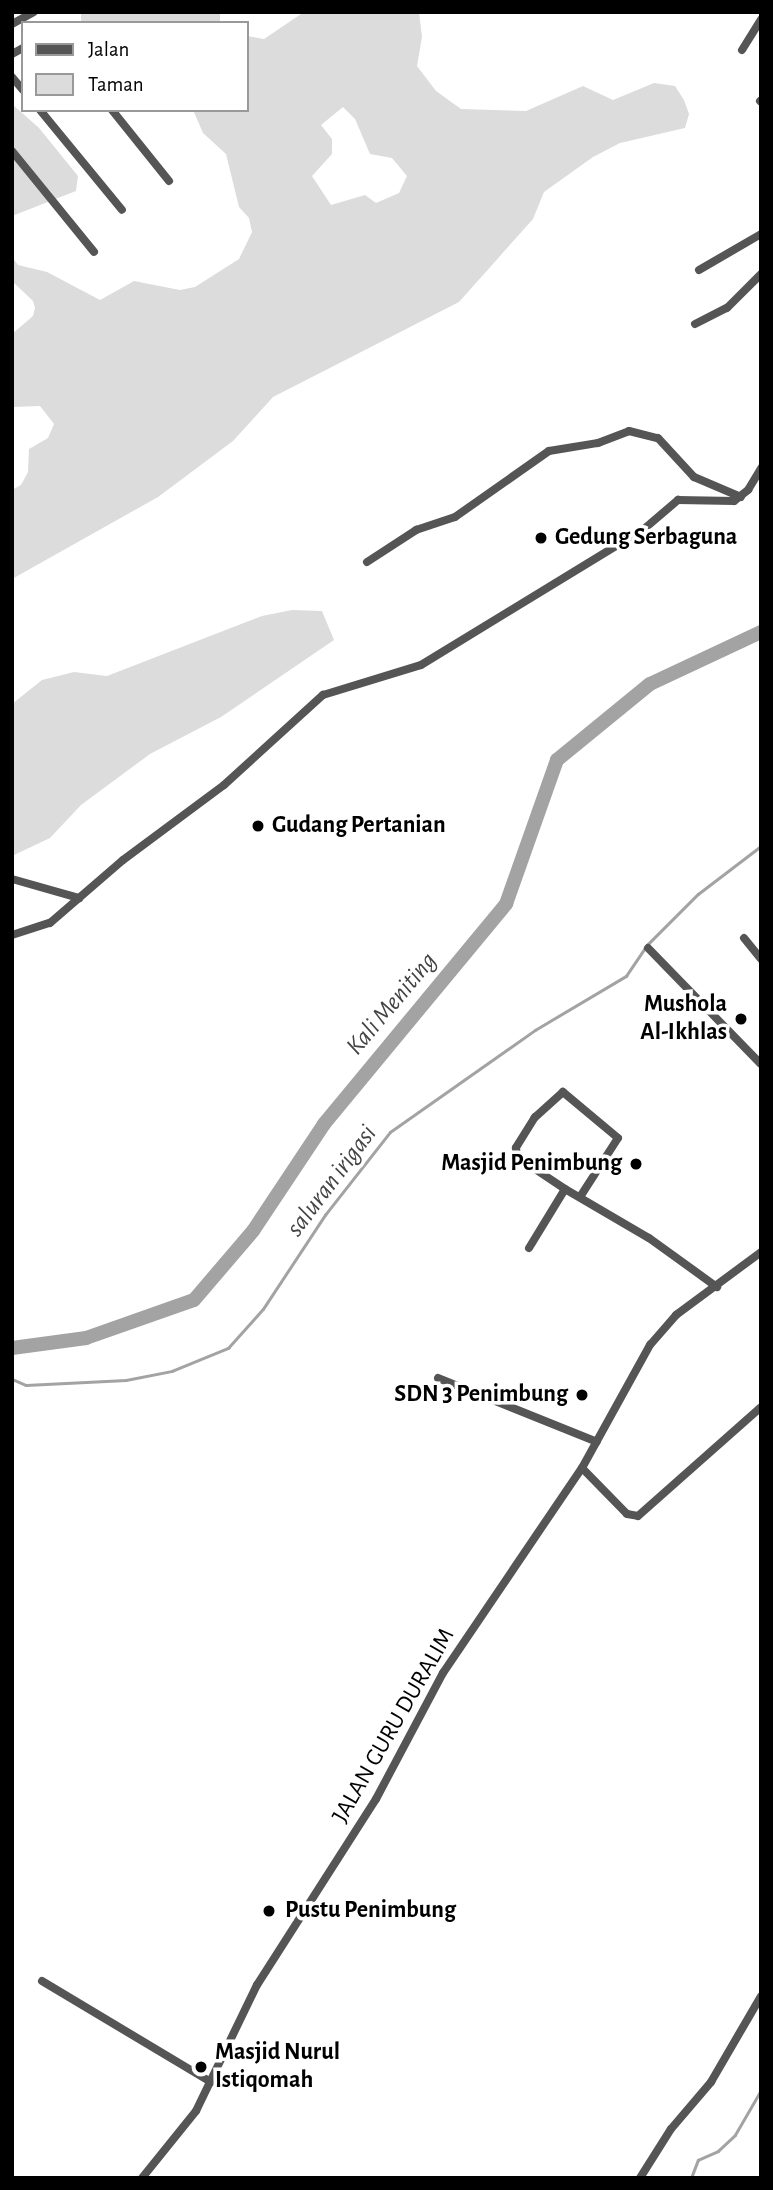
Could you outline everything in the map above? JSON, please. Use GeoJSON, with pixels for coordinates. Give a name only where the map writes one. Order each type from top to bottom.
{"type":"FeatureCollection","features":[{"type":"Feature","properties":{"kind":"street"},"geometry":{"type":"LineString","coordinates":[[12,24],[34,12]]}},
{"type":"Feature","properties":{"kind":"street"},"geometry":{"type":"LineString","coordinates":[[742,50],[761,19]]}},
{"type":"Feature","properties":{"kind":"street"},"geometry":{"type":"LineString","coordinates":[[42,112],[122,210]]}},
{"type":"Feature","properties":{"kind":"street"},"geometry":{"type":"LineString","coordinates":[[114,112],[169,181]]}},
{"type":"Feature","properties":{"kind":"street"},"geometry":{"type":"LineString","coordinates":[[12,151],[94,252]]}},
{"type":"Feature","properties":{"kind":"street"},"geometry":{"type":"LineString","coordinates":[[699,270],[761,234]]}},
{"type":"Feature","properties":{"kind":"street"},"geometry":{"type":"LineString","coordinates":[[695,324],[723,311],[761,274]]}},
{"type":"Feature","properties":{"kind":"street"},"geometry":{"type":"LineString","coordinates":[[367,562],[416,530],[455,517],[540,456],[565,446],[598,443],[629,431],[657,438],[694,477],[741,497]]}},
{"type":"Feature","properties":{"kind":"street"},"geometry":{"type":"LineString","coordinates":[[12,935],[50,923],[224,785],[323,695],[421,665],[639,532],[678,500],[718,504],[741,497],[761,468]]}},
{"type":"Feature","properties":{"kind":"street"},"geometry":{"type":"LineString","coordinates":[[12,879],[79,898]]}},
{"type":"Feature","properties":{"kind":"street"},"geometry":{"type":"LineString","coordinates":[[744,938],[761,959]]}},
{"type":"Feature","properties":{"kind":"street"},"geometry":{"type":"LineString","coordinates":[[648,948],[761,1064]]}},
{"type":"Feature","properties":{"kind":"street"},"geometry":{"type":"LineString","coordinates":[[580,1197],[618,1138],[563,1091],[540,1110],[516,1152],[565,1189],[649,1238],[717,1287]]}},
{"type":"Feature","properties":{"kind":"street"},"geometry":{"type":"LineString","coordinates":[[529,1248],[565,1189]]}},
{"type":"Feature","properties":{"kind":"street","name":"JALAN GURU DURALIM"},"geometry":{"type":"LineString","coordinates":[[142,2178],[196,2111],[257,1985],[376,1799],[443,1673],[582,1468],[657,1336],[676,1315],[761,1252]]}},
{"type":"Feature","properties":{"kind":"street"},"geometry":{"type":"LineString","coordinates":[[438,1378],[597,1442]]}},
{"type":"Feature","properties":{"kind":"street"},"geometry":{"type":"LineString","coordinates":[[582,1468],[627,1514],[638,1517],[761,1407]]}},
{"type":"Feature","properties":{"kind":"street"},"geometry":{"type":"LineString","coordinates":[[42,1981],[211,2082]]}},
{"type":"Feature","properties":{"kind":"street"},"geometry":{"type":"LineString","coordinates":[[640,2178],[671,2129],[711,2082],[761,1996]]}},
{"type":"Feature","properties":{"kind":"green space"},"geometry":{"type":"Polygon","coordinates":[[[81,12],[220,12],[220,21],[81,21],[81,12]]]}},
{"type":"Feature","properties":{"kind":"green space"},"geometry":{"type":"Polygon","coordinates":[[[304,12],[419,12],[422,37],[417,66],[436,91],[461,109],[526,111],[583,86],[613,100],[654,83],[675,86],[689,114],[685,128],[620,143],[593,157],[544,192],[533,219],[459,302],[273,397],[233,441],[158,497],[12,579],[12,490],[21,485],[28,472],[29,449],[48,438],[54,424],[40,406],[12,407],[12,334],[33,316],[35,308],[33,301],[12,281],[12,257],[18,265],[47,272],[100,300],[134,281],[180,290],[195,287],[239,259],[252,232],[249,218],[239,207],[226,154],[203,133],[194,112],[248,112],[248,36],[264,39],[304,12]],[[343,107],[321,125],[332,139],[332,154],[312,176],[331,205],[365,195],[376,203],[399,193],[407,176],[392,158],[370,154],[355,119],[343,107]]]}},
{"type":"Feature","properties":{"kind":"green space"},"geometry":{"type":"Polygon","coordinates":[[[12,104],[39,128],[78,176],[76,191],[12,216],[12,104]]]}},
{"type":"Feature","properties":{"kind":"green space"},"geometry":{"type":"Polygon","coordinates":[[[292,610],[322,611],[334,640],[221,717],[150,754],[81,805],[50,838],[12,856],[12,704],[42,680],[74,672],[107,676],[262,616],[292,610]]]}},
{"type":"Feature","properties":{"kind":"waterway","name":"Kali Meniting"},"geometry":{"type":"LineString","coordinates":[[12,1348],[86,1338],[194,1300],[253,1231],[324,1124],[506,904],[557,760],[650,684],[761,632]]}},
{"type":"Feature","properties":{"kind":"waterway","name":"saluran irigasi"},"geometry":{"type":"LineString","coordinates":[[12,1379],[26,1385],[126,1380],[172,1371],[228,1348],[263,1309],[325,1215],[390,1132],[535,1030],[626,976],[647,945],[698,894],[761,846]]}},
{"type":"Feature","properties":{"kind":"waterway","name":"saluran irigasi"},"geometry":{"type":"LineString","coordinates":[[691,2178],[698,2160],[718,2151],[735,2135],[761,2090]]}},
{"type":"Feature","properties":{"kind":"place","name":"Gedung Serbaguna"},"geometry":{"type":"Point","coordinates":[541,538]}},
{"type":"Feature","properties":{"kind":"place","name":"Gudang Pertanian"},"geometry":{"type":"Point","coordinates":[258,826]}},
{"type":"Feature","properties":{"kind":"place","name":"Mushola Al-Ikhlas"},"geometry":{"type":"Point","coordinates":[741,1019]}},
{"type":"Feature","properties":{"kind":"place","name":"Masjid Penimbung"},"geometry":{"type":"Point","coordinates":[636,1164]}},
{"type":"Feature","properties":{"kind":"place","name":"SDN 3 Penimbung"},"geometry":{"type":"Point","coordinates":[582,1395]}},
{"type":"Feature","properties":{"kind":"place","name":"Pustu Penimbung"},"geometry":{"type":"Point","coordinates":[269,1911]}},
{"type":"Feature","properties":{"kind":"place","name":"Masjid Nurul Istiqomah"},"geometry":{"type":"Point","coordinates":[201,2067]}}]}
